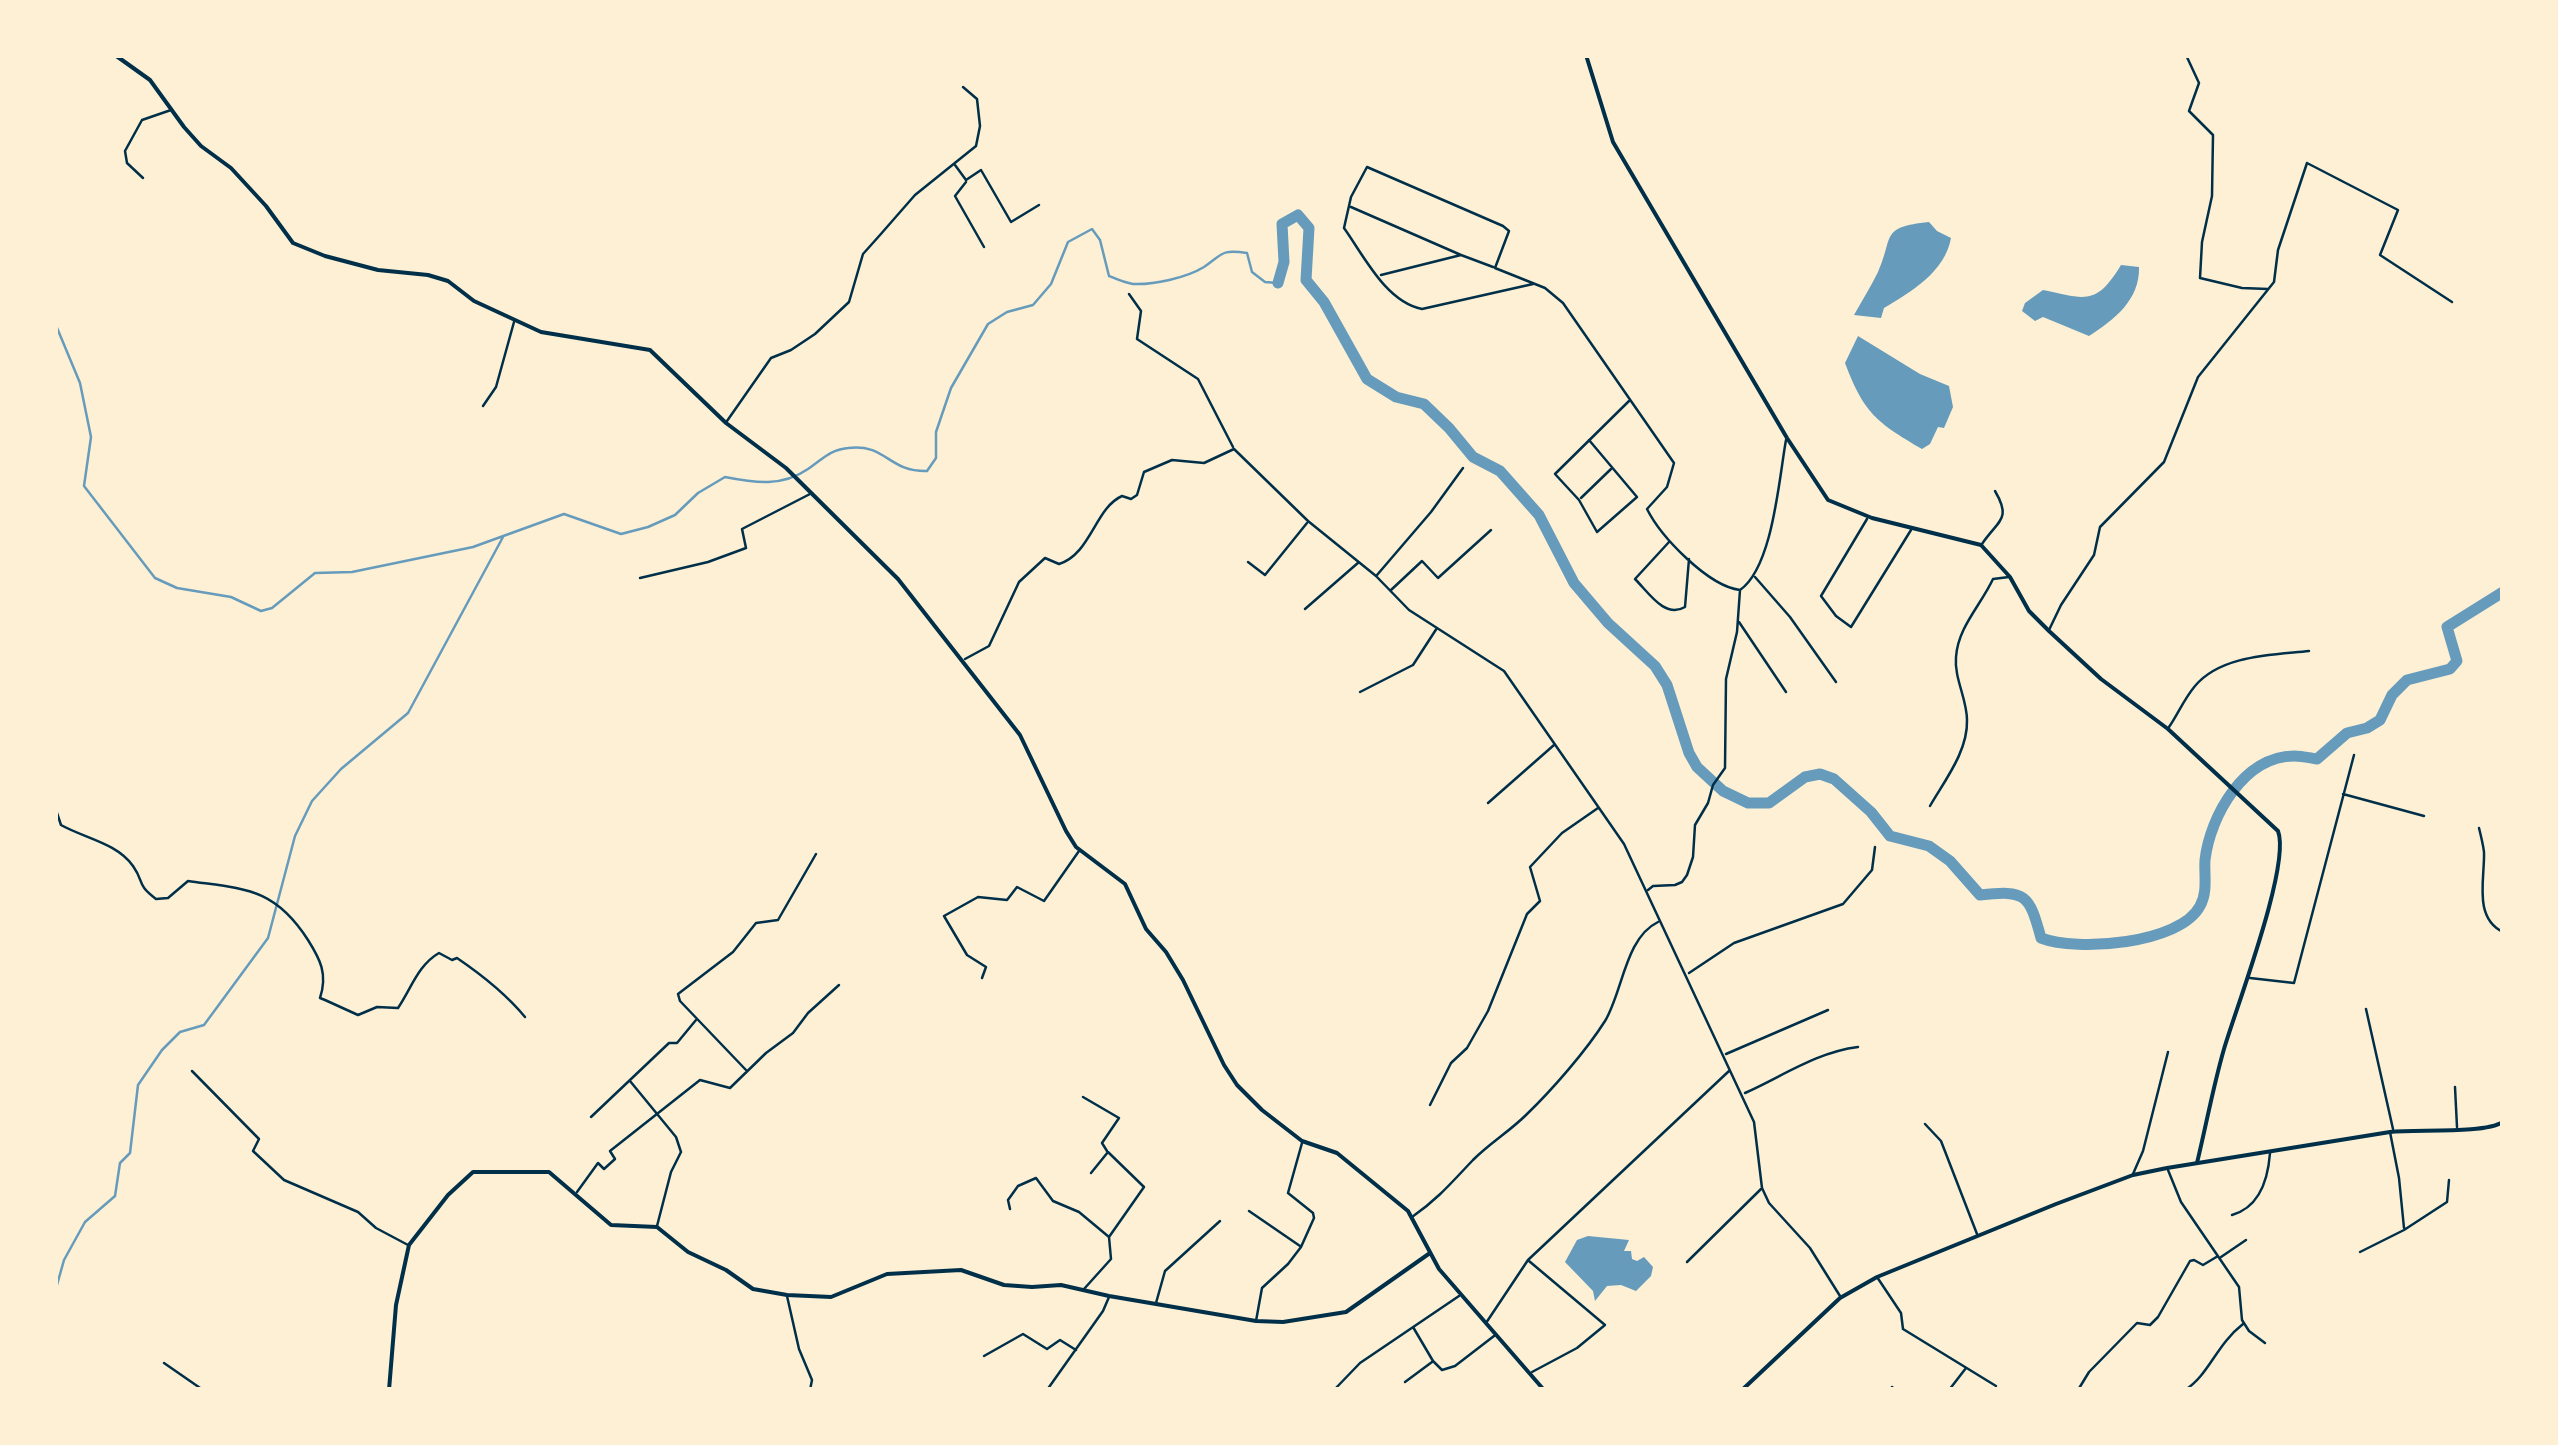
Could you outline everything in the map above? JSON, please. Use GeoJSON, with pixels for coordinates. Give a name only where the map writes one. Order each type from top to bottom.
{"type":"FeatureCollection","features":[{"type":"Feature","properties":{"kind":"street"},"geometry":{"type":"LineString","coordinates":[[115,55],[150,80],[202,146],[230,168],[294,242],[325,256],[378,270],[448,281],[474,301],[541,332],[650,350],[726,422],[786,468],[898,579],[1020,735],[1066,830],[1080,850],[1125,884],[1146,929],[1183,980],[1238,1086],[1302,1141],[1337,1153],[1400,1202],[1460,1296],[1544,1390]]}},
{"type":"Feature","properties":{"kind":"street"},"geometry":{"type":"LineString","coordinates":[[1586,55],[1613,142],[1787,438],[1828,500],[1868,517],[1982,545],[2048,631],[2102,679],[2168,728],[2278,831],[2281,840],[2273,893],[2224,1050],[2197,1164]]}},
{"type":"Feature","properties":{"kind":"street"},"geometry":{"type":"LineString","coordinates":[[2186,55],[2199,84],[2189,112],[2213,135],[2212,196],[2202,242],[2200,278],[2242,288],[2269,289]]}},
{"type":"Feature","properties":{"kind":"street"},"geometry":{"type":"LineString","coordinates":[[726,422],[771,358],[815,334],[849,302],[863,254],[915,196],[976,146],[980,126],[977,99],[963,87]]}},
{"type":"Feature","properties":{"kind":"street"},"geometry":{"type":"LineString","coordinates":[[144,178],[127,163],[124,152],[142,120],[172,110]]}},
{"type":"Feature","properties":{"kind":"street"},"geometry":{"type":"LineString","coordinates":[[2048,631],[2094,555],[2100,527],[2164,462],[2198,377],[2274,282],[2278,250],[2308,163],[2398,210],[2380,255],[2452,302]]}},
{"type":"Feature","properties":{"kind":"street"},"geometry":{"type":"LineString","coordinates":[[954,164],[966,180]]}},
{"type":"Feature","properties":{"kind":"street"},"geometry":{"type":"LineString","coordinates":[[1495,268],[1509,232],[1503,226],[1368,167],[1349,206],[1344,228],[1378,275],[1407,306],[1422,310],[1534,284]]}},
{"type":"Feature","properties":{"kind":"street"},"geometry":{"type":"LineString","coordinates":[[984,247],[956,196],[966,180],[981,170],[1011,222],[1039,205]]}},
{"type":"Feature","properties":{"kind":"street"},"geometry":{"type":"LineString","coordinates":[[1349,206],[1546,288],[1563,303],[1674,463],[1666,487],[1647,509],[1656,528],[1716,580],[1740,590]]}},
{"type":"Feature","properties":{"kind":"street"},"geometry":{"type":"LineString","coordinates":[[1378,275],[1461,255]]}},
{"type":"Feature","properties":{"kind":"street"},"geometry":{"type":"LineString","coordinates":[[1129,294],[1142,311],[1136,339],[1198,379],[1234,449],[1308,521],[1376,576],[1408,610],[1504,670],[1624,844],[1742,1094],[1758,1140],[1762,1188],[1769,1203],[1810,1248],[1840,1298]]}},
{"type":"Feature","properties":{"kind":"street"},"geometry":{"type":"LineString","coordinates":[[483,406],[496,386],[514,322]]}},
{"type":"Feature","properties":{"kind":"street"},"geometry":{"type":"LineString","coordinates":[[1589,440],[1637,497],[1597,532],[1580,500],[1554,474],[1630,400]]}},
{"type":"Feature","properties":{"kind":"street"},"geometry":{"type":"LineString","coordinates":[[1646,892],[1653,886],[1682,882],[1693,856],[1695,825],[1708,804],[1712,785],[1726,768],[1726,679],[1740,590],[1754,576],[1764,555],[1787,438]]}},
{"type":"Feature","properties":{"kind":"street"},"geometry":{"type":"LineString","coordinates":[[963,660],[989,646],[1019,582],[1032,567],[1045,558],[1059,564],[1067,562],[1093,534],[1115,498],[1131,499],[1137,495],[1144,472],[1172,460],[1204,462],[1234,449]]}},
{"type":"Feature","properties":{"kind":"street"},"geometry":{"type":"LineString","coordinates":[[1376,576],[1463,468]]}},
{"type":"Feature","properties":{"kind":"street"},"geometry":{"type":"LineString","coordinates":[[1580,500],[1612,468]]}},
{"type":"Feature","properties":{"kind":"street"},"geometry":{"type":"LineString","coordinates":[[1982,545],[2004,516],[1996,491]]}},
{"type":"Feature","properties":{"kind":"street"},"geometry":{"type":"LineString","coordinates":[[640,578],[708,562],[746,548],[742,529],[811,494]]}},
{"type":"Feature","properties":{"kind":"street"},"geometry":{"type":"LineString","coordinates":[[1868,517],[1821,596],[1836,616],[1851,627],[1912,529]]}},
{"type":"Feature","properties":{"kind":"street"},"geometry":{"type":"LineString","coordinates":[[1248,562],[1265,575],[1308,521]]}},
{"type":"Feature","properties":{"kind":"street"},"geometry":{"type":"LineString","coordinates":[[1391,590],[1422,561],[1438,578],[1491,530]]}},
{"type":"Feature","properties":{"kind":"street"},"geometry":{"type":"LineString","coordinates":[[1670,541],[1635,579],[1667,610],[1676,612],[1685,607],[1689,558]]}},
{"type":"Feature","properties":{"kind":"street"},"geometry":{"type":"LineString","coordinates":[[1304,608],[1360,562]]}},
{"type":"Feature","properties":{"kind":"street"},"geometry":{"type":"LineString","coordinates":[[1754,576],[1790,617],[1836,682]]}},
{"type":"Feature","properties":{"kind":"street"},"geometry":{"type":"LineString","coordinates":[[1930,806],[1964,746],[1968,719],[1956,656],[1962,635],[1993,579],[2010,577]]}},
{"type":"Feature","properties":{"kind":"street"},"geometry":{"type":"LineString","coordinates":[[1738,620],[1786,692]]}},
{"type":"Feature","properties":{"kind":"street"},"geometry":{"type":"LineString","coordinates":[[1360,692],[1413,665],[1438,627]]}},
{"type":"Feature","properties":{"kind":"street"},"geometry":{"type":"LineString","coordinates":[[2168,728],[2198,682],[2209,674],[2253,657],[2309,651]]}},
{"type":"Feature","properties":{"kind":"street"},"geometry":{"type":"LineString","coordinates":[[1488,803],[1556,744]]}},
{"type":"Feature","properties":{"kind":"street"},"geometry":{"type":"LineString","coordinates":[[2248,978],[2294,982],[2354,754]]}},
{"type":"Feature","properties":{"kind":"street"},"geometry":{"type":"LineString","coordinates":[[2342,794],[2424,816]]}},
{"type":"Feature","properties":{"kind":"street"},"geometry":{"type":"LineString","coordinates":[[55,807],[60,825],[114,848],[135,868],[140,887],[156,899],[168,898],[188,881],[252,890],[284,908],[318,954],[324,972],[320,998],[358,1014],[377,1007],[398,1008],[412,981],[430,958],[439,953],[468,966],[525,1017]]}},
{"type":"Feature","properties":{"kind":"street"},"geometry":{"type":"LineString","coordinates":[[1430,1105],[1451,1062],[1467,1048],[1488,1011],[1527,914],[1540,901],[1530,867],[1562,834],[1599,807]]}},
{"type":"Feature","properties":{"kind":"street"},"geometry":{"type":"LineString","coordinates":[[2479,828],[2484,850],[2480,897],[2496,929],[2503,932]]}},
{"type":"Feature","properties":{"kind":"street"},"geometry":{"type":"LineString","coordinates":[[1687,974],[1734,943],[1843,904],[1872,870],[1875,847]]}},
{"type":"Feature","properties":{"kind":"street"},"geometry":{"type":"LineString","coordinates":[[982,978],[986,968],[967,955],[944,916],[978,897],[1007,900],[1017,887],[1044,902],[1080,850]]}},
{"type":"Feature","properties":{"kind":"street"},"geometry":{"type":"LineString","coordinates":[[747,1072],[680,1001],[678,994],[732,952],[756,923],[778,920],[816,854]]}},
{"type":"Feature","properties":{"kind":"street"},"geometry":{"type":"LineString","coordinates":[[1412,1217],[1441,1197],[1474,1158],[1526,1115],[1581,1052],[1606,1020],[1626,966],[1645,930],[1660,921]]}},
{"type":"Feature","properties":{"kind":"street"},"geometry":{"type":"LineString","coordinates":[[576,1193],[598,1164],[604,1169],[615,1159],[610,1151],[700,1080],[730,1088],[793,1034],[808,1012],[838,985]]}},
{"type":"Feature","properties":{"kind":"street"},"geometry":{"type":"LineString","coordinates":[[2366,1009],[2392,1131],[2404,1230]]}},
{"type":"Feature","properties":{"kind":"street"},"geometry":{"type":"LineString","coordinates":[[1724,1055],[1828,1010]]}},
{"type":"Feature","properties":{"kind":"street"},"geometry":{"type":"LineString","coordinates":[[592,1117],[669,1044],[677,1043],[697,1019]]}},
{"type":"Feature","properties":{"kind":"street"},"geometry":{"type":"LineString","coordinates":[[1742,1094],[1788,1074],[1818,1055],[1858,1047]]}},
{"type":"Feature","properties":{"kind":"street"},"geometry":{"type":"LineString","coordinates":[[2132,1175],[2143,1151],[2168,1052]]}},
{"type":"Feature","properties":{"kind":"street"},"geometry":{"type":"LineString","coordinates":[[192,1070],[260,1139],[253,1151],[284,1180],[358,1212],[376,1228],[409,1245]]}},
{"type":"Feature","properties":{"kind":"street"},"geometry":{"type":"LineString","coordinates":[[1485,1324],[1528,1260],[1730,1070]]}},
{"type":"Feature","properties":{"kind":"street"},"geometry":{"type":"LineString","coordinates":[[630,1081],[676,1137],[680,1152],[657,1227]]}},
{"type":"Feature","properties":{"kind":"street"},"geometry":{"type":"LineString","coordinates":[[2455,1087],[2457,1128]]}},
{"type":"Feature","properties":{"kind":"street"},"geometry":{"type":"LineString","coordinates":[[1084,1096],[1119,1118],[1102,1143],[1144,1187],[1109,1238],[1111,1259],[1084,1289]]}},
{"type":"Feature","properties":{"kind":"street"},"geometry":{"type":"LineString","coordinates":[[1742,1390],[1840,1298],[1877,1277],[2132,1175],[2392,1131],[2474,1130],[2503,1122]]}},
{"type":"Feature","properties":{"kind":"street"},"geometry":{"type":"LineString","coordinates":[[1924,1124],[1941,1141],[1978,1238]]}},
{"type":"Feature","properties":{"kind":"street"},"geometry":{"type":"LineString","coordinates":[[1256,1320],[1262,1288],[1301,1247],[1314,1218],[1288,1192],[1302,1141]]}},
{"type":"Feature","properties":{"kind":"street"},"geometry":{"type":"LineString","coordinates":[[1091,1173],[1108,1152]]}},
{"type":"Feature","properties":{"kind":"street"},"geometry":{"type":"LineString","coordinates":[[2232,1215],[2244,1212],[2256,1200],[2266,1178],[2270,1152]]}},
{"type":"Feature","properties":{"kind":"street"},"geometry":{"type":"LineString","coordinates":[[2167,1168],[2182,1202],[2239,1288],[2245,1324],[2265,1342]]}},
{"type":"Feature","properties":{"kind":"street"},"geometry":{"type":"LineString","coordinates":[[389,1390],[396,1305],[409,1245],[448,1195],[473,1172],[549,1172],[612,1224],[657,1227],[688,1252],[726,1270],[753,1290],[787,1295],[832,1297],[887,1274],[962,1270],[1004,1285],[1061,1284],[1110,1296],[1283,1322],[1336,1316],[1430,1254]]}},
{"type":"Feature","properties":{"kind":"street"},"geometry":{"type":"LineString","coordinates":[[1010,1209],[1008,1200],[1018,1186],[1036,1178],[1054,1201],[1079,1212],[1109,1238]]}},
{"type":"Feature","properties":{"kind":"street"},"geometry":{"type":"LineString","coordinates":[[2360,1252],[2447,1202],[2449,1180]]}},
{"type":"Feature","properties":{"kind":"street"},"geometry":{"type":"LineString","coordinates":[[1687,1262],[1762,1188]]}},
{"type":"Feature","properties":{"kind":"street"},"geometry":{"type":"LineString","coordinates":[[1249,1211],[1301,1247]]}},
{"type":"Feature","properties":{"kind":"street"},"geometry":{"type":"LineString","coordinates":[[1156,1303],[1165,1271],[1220,1221]]}},
{"type":"Feature","properties":{"kind":"street"},"geometry":{"type":"LineString","coordinates":[[2078,1390],[2089,1372],[2137,1323],[2150,1324],[2158,1317],[2190,1261],[2203,1265],[2246,1240]]}},
{"type":"Feature","properties":{"kind":"street"},"geometry":{"type":"LineString","coordinates":[[1528,1260],[1605,1326],[1577,1348],[1531,1373]]}},
{"type":"Feature","properties":{"kind":"street"},"geometry":{"type":"LineString","coordinates":[[1877,1277],[1900,1313],[1904,1329],[1996,1386]]}},
{"type":"Feature","properties":{"kind":"street"},"geometry":{"type":"LineString","coordinates":[[787,1295],[799,1349],[812,1380],[810,1390]]}},
{"type":"Feature","properties":{"kind":"street"},"geometry":{"type":"LineString","coordinates":[[1047,1390],[1110,1296]]}},
{"type":"Feature","properties":{"kind":"street"},"geometry":{"type":"LineString","coordinates":[[1334,1390],[1360,1363],[1460,1296]]}},
{"type":"Feature","properties":{"kind":"street"},"geometry":{"type":"LineString","coordinates":[[2185,1390],[2198,1382],[2217,1349],[2245,1324]]}},
{"type":"Feature","properties":{"kind":"street"},"geometry":{"type":"LineString","coordinates":[[1413,1327],[1442,1370],[1455,1366],[1496,1335]]}},
{"type":"Feature","properties":{"kind":"street"},"geometry":{"type":"LineString","coordinates":[[984,1356],[1022,1334],[1047,1350],[1060,1340],[1076,1350]]}},
{"type":"Feature","properties":{"kind":"street"},"geometry":{"type":"LineString","coordinates":[[1405,1382],[1433,1361]]}},
{"type":"Feature","properties":{"kind":"street"},"geometry":{"type":"LineString","coordinates":[[164,1363],[203,1390]]}},
{"type":"Feature","properties":{"kind":"street"},"geometry":{"type":"LineString","coordinates":[[1950,1390],[1966,1368]]}},
{"type":"Feature","properties":{"kind":"water"},"geometry":{"type":"Polygon","coordinates":[[[1929,222],[1951,238],[1934,271],[1884,308],[1881,318],[1854,315],[1895,231],[1929,222]]]}},
{"type":"Feature","properties":{"kind":"water"},"geometry":{"type":"Polygon","coordinates":[[[2121,265],[2139,267],[2135,289],[2116,316],[2089,336],[2043,317],[2035,321],[2022,311],[2025,303],[2043,290],[2080,297],[2097,293],[2121,265]]]}},
{"type":"Feature","properties":{"kind":"water"},"geometry":{"type":"Polygon","coordinates":[[[1858,336],[1920,374],[1949,386],[1953,407],[1944,428],[1938,427],[1930,444],[1922,449],[1882,423],[1859,394],[1845,363],[1858,336]]]}},
{"type":"Feature","properties":{"kind":"water"},"geometry":{"type":"Polygon","coordinates":[[[1588,1236],[1629,1240],[1624,1251],[1631,1251],[1632,1259],[1637,1261],[1644,1257],[1653,1267],[1651,1276],[1636,1291],[1621,1285],[1607,1286],[1595,1301],[1593,1291],[1565,1262],[1577,1240],[1588,1236]]]}},
{"type":"Feature","properties":{"kind":"waterway"},"geometry":{"type":"LineString","coordinates":[[1278,283],[1284,262],[1282,224],[1298,215],[1309,228],[1306,280],[1324,302],[1367,379],[1396,397],[1424,404],[1473,457],[1500,471],[1539,515],[1574,583],[1608,623],[1655,666],[1667,685],[1689,753],[1697,767],[1723,791],[1748,803],[1769,803],[1805,777],[1820,774],[1834,779],[1871,812],[1890,836],[1929,846],[1950,861],[1980,895],[2007,893],[2023,898],[2033,912],[2041,938],[2078,944],[2126,942],[2172,929],[2189,919],[2204,895],[2205,860],[2214,825],[2245,777],[2276,759],[2317,759],[2347,733],[2380,720],[2392,695],[2407,680],[2450,669],[2457,661],[2447,627],[2503,592]]}},
{"type":"Feature","properties":{"kind":"waterway"},"geometry":{"type":"LineString","coordinates":[[55,323],[80,383],[91,437],[84,486],[155,578],[177,588],[231,597],[261,611],[272,608],[315,573],[352,572],[473,547],[564,514],[621,534],[648,527],[675,515],[698,493],[725,477],[758,482],[788,479],[841,449],[871,450],[904,467],[927,471],[936,458],[936,432],[951,388],[988,324],[1007,312],[1033,305],[1051,284],[1068,242],[1092,229],[1100,240],[1109,276],[1127,283],[1179,277],[1232,252],[1247,253],[1252,272],[1265,282],[1278,283]]}},
{"type":"Feature","properties":{"kind":"waterway"},"geometry":{"type":"LineString","coordinates":[[55,1292],[64,1260],[85,1222],[115,1196],[120,1163],[130,1153],[138,1085],[180,1032],[204,1025],[268,938],[295,836],[312,801],[341,769],[408,713],[503,537]]}}]}
